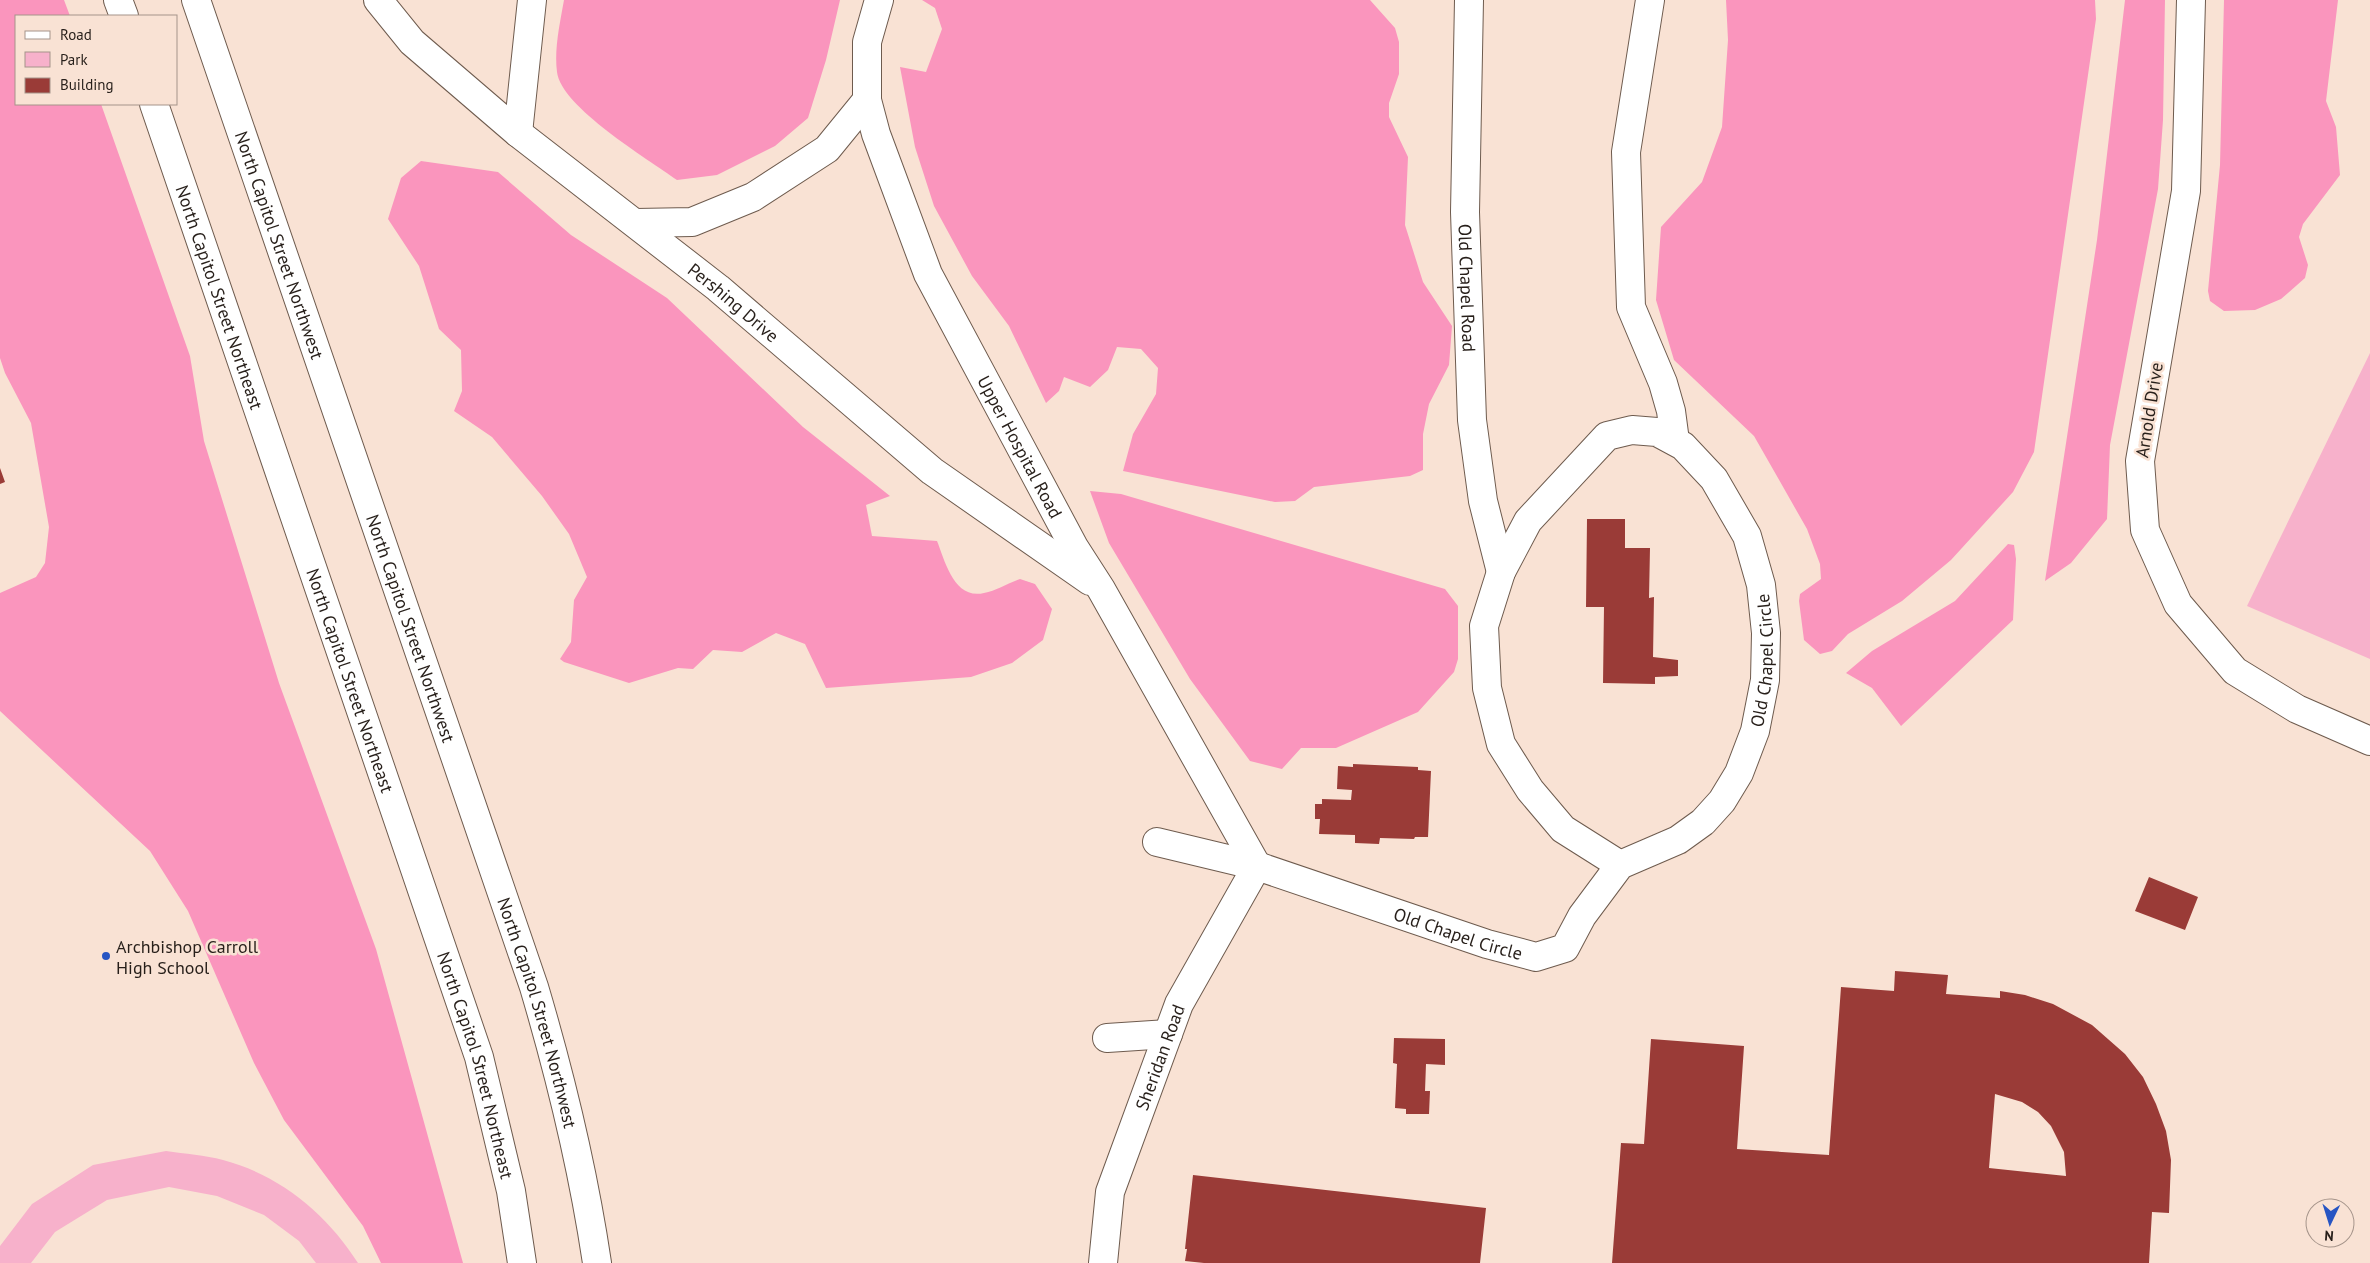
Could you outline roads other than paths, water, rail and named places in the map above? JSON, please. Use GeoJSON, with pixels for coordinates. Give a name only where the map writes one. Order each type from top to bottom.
{"type":"FeatureCollection","features":[{"type":"Feature","properties":{"kind":"street"},"geometry":{"type":"LineString","coordinates":[[118,0],[124,15]]}},
{"type":"Feature","properties":{"kind":"street","name":"North Capitol Street Northwest"},"geometry":{"type":"LineString","coordinates":[[196,0],[534,987],[570,1119],[597,1263]]}},
{"type":"Feature","properties":{"kind":"street","name":"Pershing Drive"},"geometry":{"type":"LineString","coordinates":[[378,0],[412,42],[518,133],[718,288],[932,472],[1101,589]]}},
{"type":"Feature","properties":{"kind":"street"},"geometry":{"type":"LineString","coordinates":[[518,133],[532,0]]}},
{"type":"Feature","properties":{"kind":"street","name":"Upper Hospital Road"},"geometry":{"type":"LineString","coordinates":[[879,0],[868,42],[867,100],[876,134],[928,274],[1074,547],[1101,589],[1257,866]]}},
{"type":"Feature","properties":{"kind":"street","name":"Old Chapel Road"},"geometry":{"type":"LineString","coordinates":[[1469,0],[1465,212],[1472,420],[1483,501],[1502,572]]}},
{"type":"Feature","properties":{"kind":"street"},"geometry":{"type":"LineString","coordinates":[[1650,0],[1626,152],[1631,307],[1663,383],[1671,411],[1675,441]]}},
{"type":"Feature","properties":{"kind":"street","name":"Arnold Drive"},"geometry":{"type":"LineString","coordinates":[[2191,0],[2186,191],[2140,461],[2146,530],[2178,604],[2235,671],[2297,709],[2370,741]]}},
{"type":"Feature","properties":{"kind":"street"},"geometry":{"type":"LineString","coordinates":[[636,223],[692,222],[753,197],[827,149],[867,100]]}},
{"type":"Feature","properties":{"kind":"street","name":"North Capitol Street Northeast"},"geometry":{"type":"LineString","coordinates":[[154,105],[479,1057],[509,1182],[522,1263]]}},
{"type":"Feature","properties":{"kind":"street","name":"Old Chapel Circle"},"geometry":{"type":"LineString","coordinates":[[1157,842],[1257,866],[1478,941],[1536,957],[1564,948],[1582,916],[1620,864],[1678,840],[1703,822],[1722,801],[1739,773],[1755,731],[1765,680],[1766,633],[1762,585],[1748,536],[1714,479],[1683,446],[1657,432],[1632,430],[1607,436],[1528,522],[1502,572],[1484,626],[1487,688],[1501,744],[1530,790],[1563,829],[1620,864]]}},
{"type":"Feature","properties":{"kind":"street","name":"Sheridan Road"},"geometry":{"type":"LineString","coordinates":[[1103,1263],[1110,1192],[1179,1004],[1257,866]]}},
{"type":"Feature","properties":{"kind":"street"},"geometry":{"type":"LineString","coordinates":[[1107,1038],[1168,1034]]}},
{"type":"Feature","properties":{"kind":"place","name":"Archbishop Carroll High School"},"geometry":{"type":"Point","coordinates":[106,956]}}]}
